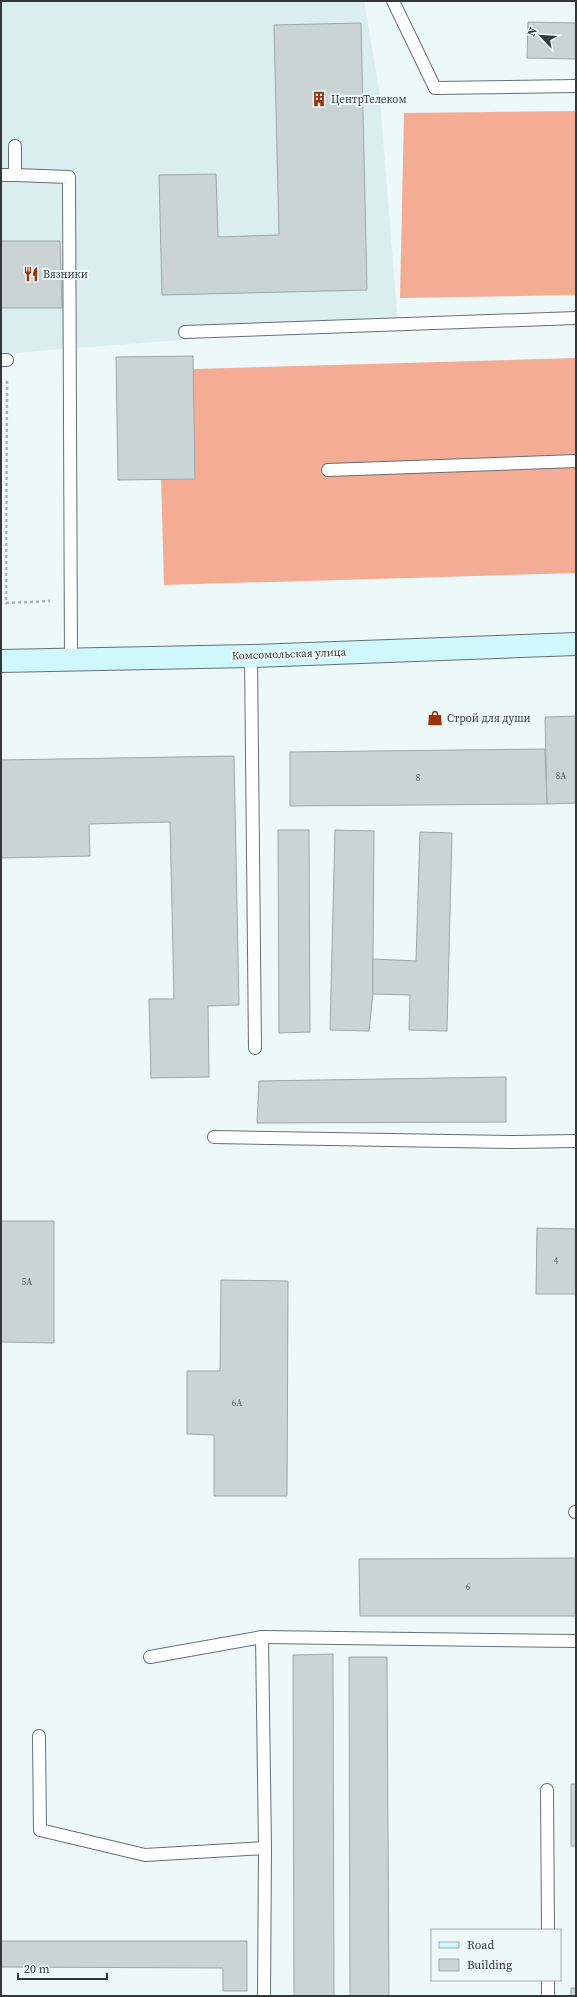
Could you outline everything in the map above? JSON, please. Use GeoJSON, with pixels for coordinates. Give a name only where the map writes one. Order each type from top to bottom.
{"type":"FeatureCollection","features":[{"type":"Feature","properties":{"kind":"street","name":"Комсомольская улица"},"geometry":{"type":"LineString","coordinates":[[1,661],[251,656],[576,644]]}},
{"type":"Feature","properties":{"kind":"lane"},"geometry":{"type":"LineString","coordinates":[[393,1],[435,88],[576,86]]}},
{"type":"Feature","properties":{"kind":"lane"},"geometry":{"type":"LineString","coordinates":[[15,146],[15,175]]}},
{"type":"Feature","properties":{"kind":"lane"},"geometry":{"type":"LineString","coordinates":[[1,175],[68,177],[71,659]]}},
{"type":"Feature","properties":{"kind":"lane"},"geometry":{"type":"LineString","coordinates":[[185,332],[576,318]]}},
{"type":"Feature","properties":{"kind":"lane"},"geometry":{"type":"LineString","coordinates":[[328,470],[576,461]]}},
{"type":"Feature","properties":{"kind":"lane"},"geometry":{"type":"LineString","coordinates":[[251,656],[254,1048]]}},
{"type":"Feature","properties":{"kind":"lane"},"geometry":{"type":"LineString","coordinates":[[214,1137],[515,1142],[576,1141]]}},
{"type":"Feature","properties":{"kind":"lane"},"geometry":{"type":"LineString","coordinates":[[262,1637],[265,1848],[264,1996]]}},
{"type":"Feature","properties":{"kind":"lane"},"geometry":{"type":"LineString","coordinates":[[150,1657],[262,1637],[576,1641]]}},
{"type":"Feature","properties":{"kind":"lane"},"geometry":{"type":"LineString","coordinates":[[39,1736],[40,1830],[145,1855],[265,1848]]}},
{"type":"Feature","properties":{"kind":"lane"},"geometry":{"type":"LineString","coordinates":[[547,1790],[548,1929]]}},
{"type":"Feature","properties":{"kind":"lane"},"geometry":{"type":"LineString","coordinates":[[548,1981],[548,1996]]}},
{"type":"Feature","properties":{"kind":"path"},"geometry":{"type":"LineString","coordinates":[[4,360],[6,603]]}},
{"type":"Feature","properties":{"kind":"path"},"geometry":{"type":"LineString","coordinates":[[1,603],[70,600]]}},
{"type":"Feature","properties":{"kind":"shaded area"},"geometry":{"type":"Polygon","coordinates":[[[1,1],[364,1],[379,89],[398,323],[1,354],[1,1]]]}},
{"type":"Feature","properties":{"kind":"shaded area"},"geometry":{"type":"Polygon","coordinates":[[[576,111],[576,295],[400,298],[404,113],[576,111]]]}},
{"type":"Feature","properties":{"kind":"shaded area"},"geometry":{"type":"Polygon","coordinates":[[[576,358],[576,573],[164,585],[158,370],[576,358]]]}},
{"type":"Feature","properties":{"kind":"building"},"geometry":{"type":"Polygon","coordinates":[[[528,22],[576,23],[576,59],[527,58],[528,22]]]}},
{"type":"Feature","properties":{"kind":"building","name":"ЦентрТелеком"},"geometry":{"type":"Polygon","coordinates":[[[361,23],[367,290],[162,295],[159,175],[216,174],[218,237],[279,235],[274,25],[361,23]]]}},
{"type":"Feature","properties":{"kind":"building","name":"Вязники"},"geometry":{"type":"Polygon","coordinates":[[[1,241],[60,241],[62,308],[1,308],[1,241]]]}},
{"type":"Feature","properties":{"kind":"building"},"geometry":{"type":"Polygon","coordinates":[[[193,356],[195,479],[118,480],[116,357],[193,356]]]}},
{"type":"Feature","properties":{"kind":"building"},"geometry":{"type":"Polygon","coordinates":[[[576,716],[576,803],[547,804],[545,717],[576,716]]]}},
{"type":"Feature","properties":{"kind":"building"},"geometry":{"type":"Polygon","coordinates":[[[545,749],[547,804],[290,806],[290,752],[545,749]]]}},
{"type":"Feature","properties":{"kind":"building"},"geometry":{"type":"Polygon","coordinates":[[[234,756],[239,1005],[208,1006],[209,1077],[151,1078],[149,999],[174,999],[170,822],[89,824],[90,856],[1,858],[1,760],[234,756]]]}},
{"type":"Feature","properties":{"kind":"building"},"geometry":{"type":"Polygon","coordinates":[[[278,830],[309,830],[310,1032],[279,1033],[278,830]]]}},
{"type":"Feature","properties":{"kind":"building"},"geometry":{"type":"Polygon","coordinates":[[[335,830],[374,831],[373,994],[369,1031],[330,1030],[335,830]]]}},
{"type":"Feature","properties":{"kind":"building"},"geometry":{"type":"Polygon","coordinates":[[[420,832],[452,833],[447,1031],[409,1030],[410,995],[373,994],[373,959],[416,961],[420,832]]]}},
{"type":"Feature","properties":{"kind":"building"},"geometry":{"type":"Polygon","coordinates":[[[506,1077],[506,1122],[257,1123],[259,1081],[506,1077]]]}},
{"type":"Feature","properties":{"kind":"building"},"geometry":{"type":"Polygon","coordinates":[[[1,1221],[54,1221],[54,1343],[1,1342],[1,1221]]]}},
{"type":"Feature","properties":{"kind":"building"},"geometry":{"type":"Polygon","coordinates":[[[537,1228],[576,1229],[576,1294],[536,1294],[537,1228]]]}},
{"type":"Feature","properties":{"kind":"building"},"geometry":{"type":"Polygon","coordinates":[[[221,1280],[288,1281],[287,1496],[214,1496],[214,1435],[187,1434],[187,1371],[220,1371],[221,1280]]]}},
{"type":"Feature","properties":{"kind":"building"},"geometry":{"type":"Polygon","coordinates":[[[576,1558],[576,1616],[360,1616],[359,1559],[576,1558]]]}},
{"type":"Feature","properties":{"kind":"building"},"geometry":{"type":"Polygon","coordinates":[[[333,1654],[334,1996],[294,1996],[293,1655],[333,1654]]]}},
{"type":"Feature","properties":{"kind":"building"},"geometry":{"type":"Polygon","coordinates":[[[349,1657],[387,1657],[389,1996],[350,1996],[349,1657]]]}},
{"type":"Feature","properties":{"kind":"building"},"geometry":{"type":"Polygon","coordinates":[[[571,1784],[576,1784],[576,1846],[571,1846],[571,1784]]]}},
{"type":"Feature","properties":{"kind":"building"},"geometry":{"type":"Polygon","coordinates":[[[1,1941],[247,1941],[247,1991],[223,1991],[223,1968],[1,1967],[1,1941]]]}},
{"type":"Feature","properties":{"kind":"building"},"geometry":{"type":"Polygon","coordinates":[[[571,1988],[576,1988],[576,1996],[571,1996],[571,1988]]]}},
{"type":"Feature","properties":{"kind":"place","name":"ЦентрТелеком"},"geometry":{"type":"Point","coordinates":[319,99]}},
{"type":"Feature","properties":{"kind":"place","name":"Вязники"},"geometry":{"type":"Point","coordinates":[31,274]}},
{"type":"Feature","properties":{"kind":"place","name":"Строй для души"},"geometry":{"type":"Point","coordinates":[435,718]}}]}
